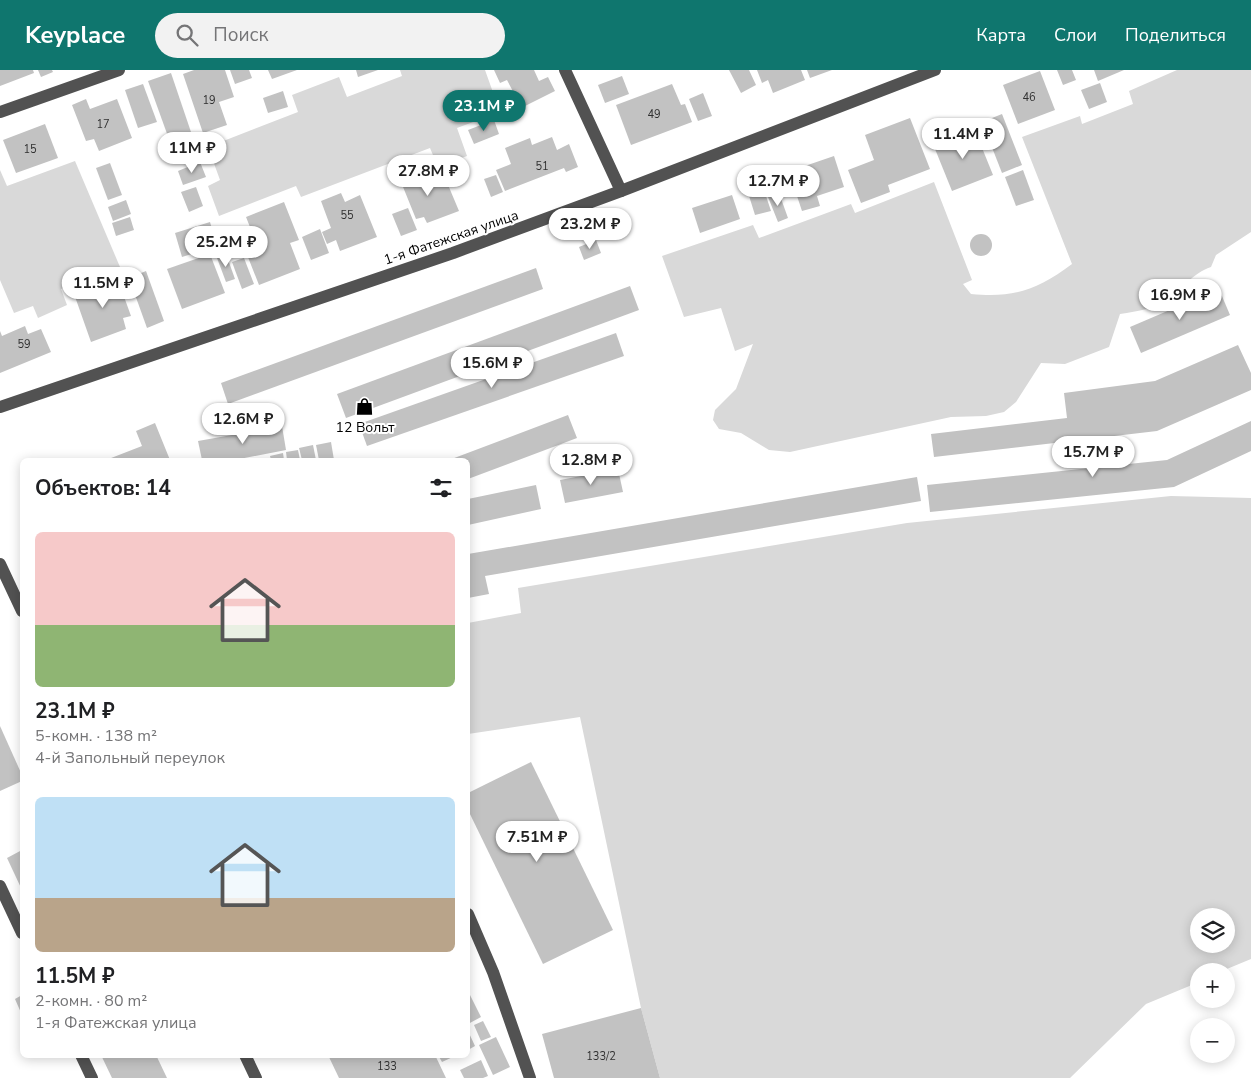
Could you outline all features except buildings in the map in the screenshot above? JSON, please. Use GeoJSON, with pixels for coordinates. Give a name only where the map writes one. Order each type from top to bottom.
{"type":"FeatureCollection","features":[{"type":"Feature","properties":{"kind":"street"},"geometry":{"type":"LineString","coordinates":[[0,112],[119,70]]}},
{"type":"Feature","properties":{"kind":"street"},"geometry":{"type":"LineString","coordinates":[[565,70],[621,191]]}},
{"type":"Feature","properties":{"kind":"street","name":"1-я Фатежская улица"},"geometry":{"type":"LineString","coordinates":[[0,407],[454,253],[935,70]]}},
{"type":"Feature","properties":{"kind":"street"},"geometry":{"type":"LineString","coordinates":[[0,564],[20,607]]}},
{"type":"Feature","properties":{"kind":"street"},"geometry":{"type":"LineString","coordinates":[[0,886],[20,929]]}},
{"type":"Feature","properties":{"kind":"street"},"geometry":{"type":"LineString","coordinates":[[470,919],[493,972],[530,1078]]}},
{"type":"Feature","properties":{"kind":"street"},"geometry":{"type":"LineString","coordinates":[[82,1058],[92,1078]]}},
{"type":"Feature","properties":{"kind":"street"},"geometry":{"type":"LineString","coordinates":[[246,1058],[256,1078]]}},
{"type":"Feature","properties":{"kind":"shaded area"},"geometry":{"type":"Polygon","coordinates":[[[400,70],[485,70],[500,112],[457,128],[467,156],[438,167],[430,148],[301,197],[296,186],[219,216],[208,186],[220,180],[208,147],[298,112],[292,95],[339,77],[347,97],[402,76],[400,70]]]}},
{"type":"Feature","properties":{"kind":"shaded area"},"geometry":{"type":"Polygon","coordinates":[[[1177,70],[1251,70],[1251,232],[1216,255],[1211,267],[1194,276],[1165,301],[1147,309],[1120,314],[1109,347],[1065,364],[1041,363],[1016,402],[1004,412],[986,416],[951,417],[790,452],[769,450],[741,433],[719,429],[713,420],[715,410],[736,389],[753,344],[735,351],[721,308],[684,317],[662,256],[753,225],[759,238],[851,204],[855,213],[934,182],[972,280],[963,284],[971,294],[1000,295],[1025,290],[1048,280],[1072,264],[1022,137],[1080,116],[1082,124],[1133,104],[1129,91],[1177,70]]]}},
{"type":"Feature","properties":{"kind":"shaded area"},"geometry":{"type":"Polygon","coordinates":[[[75,161],[120,267],[61,289],[67,305],[38,318],[33,306],[14,313],[0,280],[0,170],[7,186],[75,161]]]}},
{"type":"Feature","properties":{"kind":"shaded area"},"geometry":{"type":"Polygon","coordinates":[[[1171,496],[1251,498],[1251,959],[1235,966],[1235,963],[1190,963],[1190,986],[1146,1004],[1070,1078],[660,1078],[641,1008],[580,717],[470,734],[470,623],[521,613],[518,588],[907,523],[1171,496]]]}},
{"type":"Feature","properties":{"kind":"place","name":"12 Вольт"},"geometry":{"type":"Point","coordinates":[365,407]}}]}
